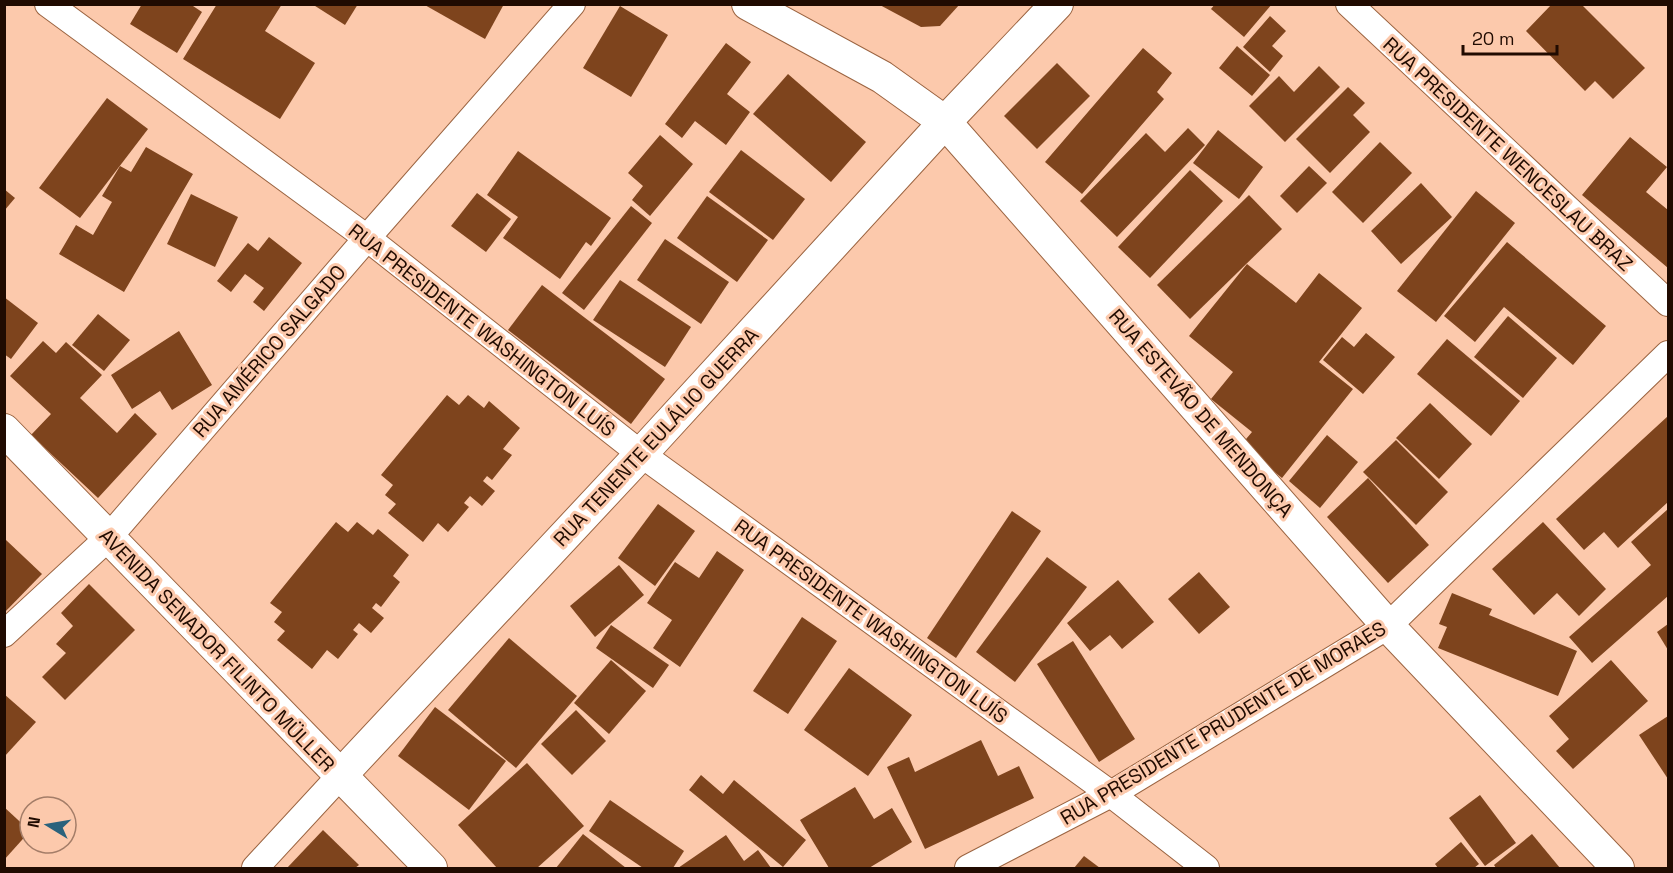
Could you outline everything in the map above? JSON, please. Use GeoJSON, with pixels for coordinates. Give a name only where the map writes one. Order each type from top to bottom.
{"type":"FeatureCollection","features":[{"type":"Feature","properties":{"kind":"street","name":"RUA PRESIDENTE WASHINGTON LUÍS"},"geometry":{"type":"LineString","coordinates":[[48,4],[367,238],[641,454],[1111,794],[1206,868]]}},
{"type":"Feature","properties":{"kind":"street","name":"RUA AMÉRICO SALGADO"},"geometry":{"type":"LineString","coordinates":[[4,634],[108,538],[572,4]]}},
{"type":"Feature","properties":{"kind":"street","name":"RUA ESTEVÃO DE MENDONÇA"},"geometry":{"type":"LineString","coordinates":[[748,4],[882,77],[945,122],[1388,626],[1618,868]]}},
{"type":"Feature","properties":{"kind":"street","name":"RUA TENENTE EULÁLIO GUERRA"},"geometry":{"type":"LineString","coordinates":[[255,868],[641,454],[945,122],[1057,4]]}},
{"type":"Feature","properties":{"kind":"street","name":"RUA PRESIDENTE WENCESLAU BRAZ"},"geometry":{"type":"LineString","coordinates":[[1349,4],[1668,303]]}},
{"type":"Feature","properties":{"kind":"street","name":"RUA PRESIDENTE PRUDENTE DE MORAES"},"geometry":{"type":"LineString","coordinates":[[969,868],[1111,794],[1388,626],[1668,354]]}},
{"type":"Feature","properties":{"kind":"street","name":"AVENIDA SENADOR FILINTO MÜLLER"},"geometry":{"type":"LineString","coordinates":[[4,430],[431,868]]}},
{"type":"Feature","properties":{"kind":"building"},"geometry":{"type":"Polygon","coordinates":[[[142,4],[190,4],[202,12],[177,53],[130,24],[142,4]]]}},
{"type":"Feature","properties":{"kind":"building"},"geometry":{"type":"Polygon","coordinates":[[[217,4],[282,4],[265,31],[315,63],[280,119],[183,59],[217,4]]]}},
{"type":"Feature","properties":{"kind":"building"},"geometry":{"type":"Polygon","coordinates":[[[312,4],[358,4],[345,25],[312,4]]]}},
{"type":"Feature","properties":{"kind":"building"},"geometry":{"type":"Polygon","coordinates":[[[423,4],[504,4],[485,39],[423,4]]]}},
{"type":"Feature","properties":{"kind":"building"},"geometry":{"type":"Polygon","coordinates":[[[878,4],[960,4],[940,26],[921,27],[878,4]]]}},
{"type":"Feature","properties":{"kind":"building"},"geometry":{"type":"Polygon","coordinates":[[[1215,4],[1272,4],[1244,37],[1211,9],[1215,4]]]}},
{"type":"Feature","properties":{"kind":"building"},"geometry":{"type":"Polygon","coordinates":[[[1552,4],[1581,4],[1645,68],[1613,99],[1595,81],[1585,91],[1526,31],[1552,4]]]}},
{"type":"Feature","properties":{"kind":"building"},"geometry":{"type":"Polygon","coordinates":[[[620,6],[668,35],[631,97],[583,68],[620,6]]]}},
{"type":"Feature","properties":{"kind":"building"},"geometry":{"type":"Polygon","coordinates":[[[1270,16],[1286,31],[1272,46],[1283,56],[1270,72],[1243,47],[1270,16]]]}},
{"type":"Feature","properties":{"kind":"building"},"geometry":{"type":"Polygon","coordinates":[[[726,43],[751,62],[727,94],[750,112],[726,145],[695,121],[682,138],[665,124],[726,43]]]}},
{"type":"Feature","properties":{"kind":"building"},"geometry":{"type":"Polygon","coordinates":[[[1237,46],[1270,75],[1252,96],[1219,68],[1237,46]]]}},
{"type":"Feature","properties":{"kind":"building"},"geometry":{"type":"Polygon","coordinates":[[[1143,48],[1172,73],[1157,92],[1164,99],[1082,194],[1045,162],[1143,48]]]}},
{"type":"Feature","properties":{"kind":"building"},"geometry":{"type":"Polygon","coordinates":[[[1057,63],[1090,96],[1037,149],[1004,116],[1057,63]]]}},
{"type":"Feature","properties":{"kind":"building"},"geometry":{"type":"Polygon","coordinates":[[[1319,66],[1340,87],[1285,142],[1249,106],[1279,76],[1294,92],[1319,66]]]}},
{"type":"Feature","properties":{"kind":"building"},"geometry":{"type":"Polygon","coordinates":[[[788,74],[866,142],[831,182],[753,114],[788,74]]]}},
{"type":"Feature","properties":{"kind":"building"},"geometry":{"type":"Polygon","coordinates":[[[1348,87],[1365,103],[1353,115],[1370,132],[1330,173],[1296,139],[1348,87]]]}},
{"type":"Feature","properties":{"kind":"building"},"geometry":{"type":"Polygon","coordinates":[[[107,98],[148,129],[80,218],[39,188],[107,98]]]}},
{"type":"Feature","properties":{"kind":"building"},"geometry":{"type":"Polygon","coordinates":[[[1188,128],[1205,145],[1117,237],[1080,201],[1146,133],[1165,152],[1188,128]]]}},
{"type":"Feature","properties":{"kind":"building"},"geometry":{"type":"Polygon","coordinates":[[[1218,130],[1263,167],[1239,199],[1193,163],[1218,130]]]}},
{"type":"Feature","properties":{"kind":"building"},"geometry":{"type":"Polygon","coordinates":[[[660,135],[693,164],[650,216],[632,200],[643,186],[628,173],[660,135]]]}},
{"type":"Feature","properties":{"kind":"building"},"geometry":{"type":"Polygon","coordinates":[[[1630,137],[1667,167],[1646,192],[1668,210],[1668,268],[1582,195],[1630,137]]]}},
{"type":"Feature","properties":{"kind":"building"},"geometry":{"type":"Polygon","coordinates":[[[1380,142],[1412,173],[1363,223],[1332,192],[1380,142]]]}},
{"type":"Feature","properties":{"kind":"building"},"geometry":{"type":"Polygon","coordinates":[[[146,147],[193,174],[124,292],[59,254],[76,225],[93,235],[112,202],[102,196],[120,166],[131,172],[146,147]]]}},
{"type":"Feature","properties":{"kind":"building"},"geometry":{"type":"Polygon","coordinates":[[[741,150],[805,199],[773,240],[709,192],[741,150]]]}},
{"type":"Feature","properties":{"kind":"building"},"geometry":{"type":"Polygon","coordinates":[[[518,151],[611,218],[591,246],[586,242],[560,279],[503,238],[518,217],[487,195],[518,151]]]}},
{"type":"Feature","properties":{"kind":"building"},"geometry":{"type":"Polygon","coordinates":[[[1309,166],[1327,183],[1297,213],[1280,196],[1309,166]]]}},
{"type":"Feature","properties":{"kind":"building"},"geometry":{"type":"Polygon","coordinates":[[[1190,170],[1223,201],[1150,278],[1118,247],[1190,170]]]}},
{"type":"Feature","properties":{"kind":"building"},"geometry":{"type":"Polygon","coordinates":[[[1421,183],[1452,217],[1401,264],[1371,231],[1421,183]]]}},
{"type":"Feature","properties":{"kind":"building"},"geometry":{"type":"Polygon","coordinates":[[[4,189],[15,198],[4,211],[4,189]]]}},
{"type":"Feature","properties":{"kind":"building"},"geometry":{"type":"Polygon","coordinates":[[[1476,191],[1515,223],[1436,322],[1397,291],[1476,191]]]}},
{"type":"Feature","properties":{"kind":"building"},"geometry":{"type":"Polygon","coordinates":[[[477,193],[511,219],[486,252],[451,226],[477,193]]]}},
{"type":"Feature","properties":{"kind":"building"},"geometry":{"type":"Polygon","coordinates":[[[191,194],[238,217],[215,267],[167,244],[191,194]]]}},
{"type":"Feature","properties":{"kind":"building"},"geometry":{"type":"Polygon","coordinates":[[[1249,195],[1282,229],[1190,319],[1157,285],[1249,195]]]}},
{"type":"Feature","properties":{"kind":"building"},"geometry":{"type":"Polygon","coordinates":[[[707,196],[768,240],[737,282],[677,238],[707,196]]]}},
{"type":"Feature","properties":{"kind":"building"},"geometry":{"type":"Polygon","coordinates":[[[631,206],[652,223],[584,310],[562,293],[631,206]]]}},
{"type":"Feature","properties":{"kind":"building"},"geometry":{"type":"Polygon","coordinates":[[[269,237],[302,263],[264,311],[253,302],[264,288],[245,274],[231,292],[217,281],[248,243],[258,251],[269,237]]]}},
{"type":"Feature","properties":{"kind":"building"},"geometry":{"type":"Polygon","coordinates":[[[665,239],[729,282],[701,324],[637,280],[665,239]]]}},
{"type":"Feature","properties":{"kind":"building"},"geometry":{"type":"Polygon","coordinates":[[[1507,242],[1606,326],[1573,365],[1504,307],[1475,342],[1444,316],[1507,242]]]}},
{"type":"Feature","properties":{"kind":"building"},"geometry":{"type":"Polygon","coordinates":[[[1247,264],[1296,303],[1319,273],[1362,308],[1319,362],[1353,389],[1282,478],[1241,445],[1252,432],[1211,399],[1233,372],[1189,336],[1247,264]]]}},
{"type":"Feature","properties":{"kind":"building"},"geometry":{"type":"Polygon","coordinates":[[[620,280],[691,327],[665,367],[593,320],[620,280]]]}},
{"type":"Feature","properties":{"kind":"building"},"geometry":{"type":"Polygon","coordinates":[[[542,285],[665,379],[631,424],[508,330],[542,285]]]}},
{"type":"Feature","properties":{"kind":"building"},"geometry":{"type":"Polygon","coordinates":[[[4,297],[38,323],[11,359],[4,354],[4,297]]]}},
{"type":"Feature","properties":{"kind":"building"},"geometry":{"type":"Polygon","coordinates":[[[98,314],[130,340],[104,371],[72,345],[98,314]]]}},
{"type":"Feature","properties":{"kind":"building"},"geometry":{"type":"Polygon","coordinates":[[[1508,316],[1557,358],[1523,398],[1474,357],[1508,316]]]}},
{"type":"Feature","properties":{"kind":"building"},"geometry":{"type":"Polygon","coordinates":[[[179,331],[212,385],[172,410],[160,391],[132,409],[111,375],[179,331]]]}},
{"type":"Feature","properties":{"kind":"building"},"geometry":{"type":"Polygon","coordinates":[[[1366,333],[1395,357],[1363,394],[1323,360],[1342,337],[1354,347],[1366,333]]]}},
{"type":"Feature","properties":{"kind":"building"},"geometry":{"type":"Polygon","coordinates":[[[1447,339],[1520,401],[1491,436],[1417,374],[1447,339]]]}},
{"type":"Feature","properties":{"kind":"building"},"geometry":{"type":"Polygon","coordinates":[[[43,341],[56,353],[66,342],[102,375],[80,398],[117,433],[135,413],[157,434],[98,498],[31,435],[51,414],[10,376],[43,341]]]}},
{"type":"Feature","properties":{"kind":"building"},"geometry":{"type":"Polygon","coordinates":[[[447,395],[459,405],[468,395],[484,408],[489,401],[520,428],[503,449],[512,455],[492,480],[487,476],[483,481],[495,491],[482,506],[470,496],[464,503],[469,507],[448,532],[438,523],[423,542],[388,513],[396,504],[385,495],[393,485],[381,475],[447,395]]]}},
{"type":"Feature","properties":{"kind":"building"},"geometry":{"type":"Polygon","coordinates":[[[1430,403],[1472,444],[1439,479],[1396,438],[1430,403]]]}},
{"type":"Feature","properties":{"kind":"building"},"geometry":{"type":"Polygon","coordinates":[[[1668,416],[1668,502],[1618,548],[1604,532],[1584,550],[1556,519],[1668,416]]]}},
{"type":"Feature","properties":{"kind":"building"},"geometry":{"type":"Polygon","coordinates":[[[1327,435],[1358,462],[1320,508],[1289,481],[1327,435]]]}},
{"type":"Feature","properties":{"kind":"building"},"geometry":{"type":"Polygon","coordinates":[[[1396,440],[1448,492],[1416,525],[1363,472],[1396,440]]]}},
{"type":"Feature","properties":{"kind":"building"},"geometry":{"type":"Polygon","coordinates":[[[1368,478],[1429,545],[1388,583],[1327,517],[1368,478]]]}},
{"type":"Feature","properties":{"kind":"building"},"geometry":{"type":"Polygon","coordinates":[[[658,504],[695,531],[655,586],[618,558],[658,504]]]}},
{"type":"Feature","properties":{"kind":"building"},"geometry":{"type":"Polygon","coordinates":[[[1668,509],[1668,596],[1592,663],[1569,637],[1651,565],[1631,542],[1668,509]]]}},
{"type":"Feature","properties":{"kind":"building"},"geometry":{"type":"Polygon","coordinates":[[[1012,511],[1041,531],[956,658],[927,638],[1012,511]]]}},
{"type":"Feature","properties":{"kind":"building"},"geometry":{"type":"Polygon","coordinates":[[[336,522],[348,532],[357,522],[373,535],[378,529],[409,555],[393,576],[400,582],[381,607],[376,603],[372,608],[384,618],[371,633],[359,623],[353,630],[358,634],[338,659],[327,650],[312,669],[277,640],[285,631],[274,622],[282,612],[270,603],[336,522]]]}},
{"type":"Feature","properties":{"kind":"building"},"geometry":{"type":"Polygon","coordinates":[[[1543,522],[1606,589],[1579,616],[1557,593],[1534,615],[1492,569],[1543,522]]]}},
{"type":"Feature","properties":{"kind":"building"},"geometry":{"type":"Polygon","coordinates":[[[6,540],[42,574],[4,613],[4,542],[6,540]]]}},
{"type":"Feature","properties":{"kind":"building"},"geometry":{"type":"Polygon","coordinates":[[[717,551],[744,570],[680,667],[653,648],[672,620],[647,603],[675,562],[699,578],[717,551]]]}},
{"type":"Feature","properties":{"kind":"building"},"geometry":{"type":"Polygon","coordinates":[[[1047,557],[1087,587],[1015,682],[976,652],[1047,557]]]}},
{"type":"Feature","properties":{"kind":"building"},"geometry":{"type":"Polygon","coordinates":[[[619,565],[644,595],[595,637],[570,606],[619,565]]]}},
{"type":"Feature","properties":{"kind":"building"},"geometry":{"type":"Polygon","coordinates":[[[1199,572],[1230,607],[1199,634],[1168,599],[1199,572]]]}},
{"type":"Feature","properties":{"kind":"building"},"geometry":{"type":"Polygon","coordinates":[[[1118,580],[1154,622],[1122,649],[1110,635],[1090,651],[1067,623],[1118,580]]]}},
{"type":"Feature","properties":{"kind":"building"},"geometry":{"type":"Polygon","coordinates":[[[89,584],[135,630],[65,700],[42,677],[66,653],[56,644],[73,626],[61,613],[89,584]]]}},
{"type":"Feature","properties":{"kind":"building"},"geometry":{"type":"Polygon","coordinates":[[[1452,593],[1492,609],[1489,615],[1577,651],[1558,696],[1438,648],[1447,627],[1439,624],[1452,593]]]}},
{"type":"Feature","properties":{"kind":"building"},"geometry":{"type":"Polygon","coordinates":[[[802,617],[837,641],[788,714],[753,691],[802,617]]]}},
{"type":"Feature","properties":{"kind":"building"},"geometry":{"type":"Polygon","coordinates":[[[1668,624],[1668,650],[1657,632],[1668,624]]]}},
{"type":"Feature","properties":{"kind":"building"},"geometry":{"type":"Polygon","coordinates":[[[611,625],[669,665],[653,688],[596,648],[611,625]]]}},
{"type":"Feature","properties":{"kind":"building"},"geometry":{"type":"Polygon","coordinates":[[[509,638],[577,696],[516,768],[448,710],[509,638]]]}},
{"type":"Feature","properties":{"kind":"building"},"geometry":{"type":"Polygon","coordinates":[[[1073,641],[1135,739],[1099,762],[1037,664],[1073,641]]]}},
{"type":"Feature","properties":{"kind":"building"},"geometry":{"type":"Polygon","coordinates":[[[611,660],[646,691],[609,734],[574,703],[611,660]]]}},
{"type":"Feature","properties":{"kind":"building"},"geometry":{"type":"Polygon","coordinates":[[[1611,660],[1648,701],[1573,769],[1556,751],[1569,739],[1549,716],[1611,660]]]}},
{"type":"Feature","properties":{"kind":"building"},"geometry":{"type":"Polygon","coordinates":[[[849,668],[912,715],[868,776],[804,730],[849,668]]]}},
{"type":"Feature","properties":{"kind":"building"},"geometry":{"type":"Polygon","coordinates":[[[4,694],[36,722],[4,757],[4,694]]]}},
{"type":"Feature","properties":{"kind":"building"},"geometry":{"type":"Polygon","coordinates":[[[435,707],[506,761],[469,810],[398,756],[435,707]]]}},
{"type":"Feature","properties":{"kind":"building"},"geometry":{"type":"Polygon","coordinates":[[[576,710],[606,741],[572,775],[541,744],[576,710]]]}},
{"type":"Feature","properties":{"kind":"building"},"geometry":{"type":"Polygon","coordinates":[[[1668,716],[1668,779],[1639,735],[1668,716]]]}},
{"type":"Feature","properties":{"kind":"building"},"geometry":{"type":"Polygon","coordinates":[[[981,740],[998,776],[1019,766],[1034,798],[925,849],[887,767],[909,757],[915,772],[981,740]]]}},
{"type":"Feature","properties":{"kind":"building"},"geometry":{"type":"Polygon","coordinates":[[[527,763],[584,826],[537,868],[497,868],[458,825],[527,763]]]}},
{"type":"Feature","properties":{"kind":"building"},"geometry":{"type":"Polygon","coordinates":[[[701,775],[723,794],[734,780],[806,840],[783,867],[689,790],[701,775]]]}},
{"type":"Feature","properties":{"kind":"building"},"geometry":{"type":"Polygon","coordinates":[[[855,787],[874,819],[892,808],[912,842],[869,868],[829,868],[800,820],[855,787]]]}},
{"type":"Feature","properties":{"kind":"building"},"geometry":{"type":"Polygon","coordinates":[[[1480,795],[1516,843],[1485,866],[1449,818],[1480,795]]]}},
{"type":"Feature","properties":{"kind":"building"},"geometry":{"type":"Polygon","coordinates":[[[610,800],[684,851],[673,868],[643,868],[589,831],[610,800]]]}},
{"type":"Feature","properties":{"kind":"building"},"geometry":{"type":"Polygon","coordinates":[[[4,807],[18,820],[18,844],[4,860],[4,807]]]}},
{"type":"Feature","properties":{"kind":"building"},"geometry":{"type":"Polygon","coordinates":[[[323,830],[359,865],[355,868],[287,868],[323,830]]]}},
{"type":"Feature","properties":{"kind":"building"},"geometry":{"type":"Polygon","coordinates":[[[583,834],[626,868],[556,868],[583,834]]]}},
{"type":"Feature","properties":{"kind":"building"},"geometry":{"type":"Polygon","coordinates":[[[1532,834],[1560,868],[1496,868],[1494,865],[1532,834]]]}},
{"type":"Feature","properties":{"kind":"building"},"geometry":{"type":"Polygon","coordinates":[[[726,835],[744,861],[758,850],[771,868],[678,868],[726,835]]]}},
{"type":"Feature","properties":{"kind":"building"},"geometry":{"type":"Polygon","coordinates":[[[1461,842],[1479,864],[1474,868],[1438,868],[1435,864],[1461,842]]]}},
{"type":"Feature","properties":{"kind":"building"},"geometry":{"type":"Polygon","coordinates":[[[1084,856],[1100,868],[1074,868],[1084,856]]]}}]}
